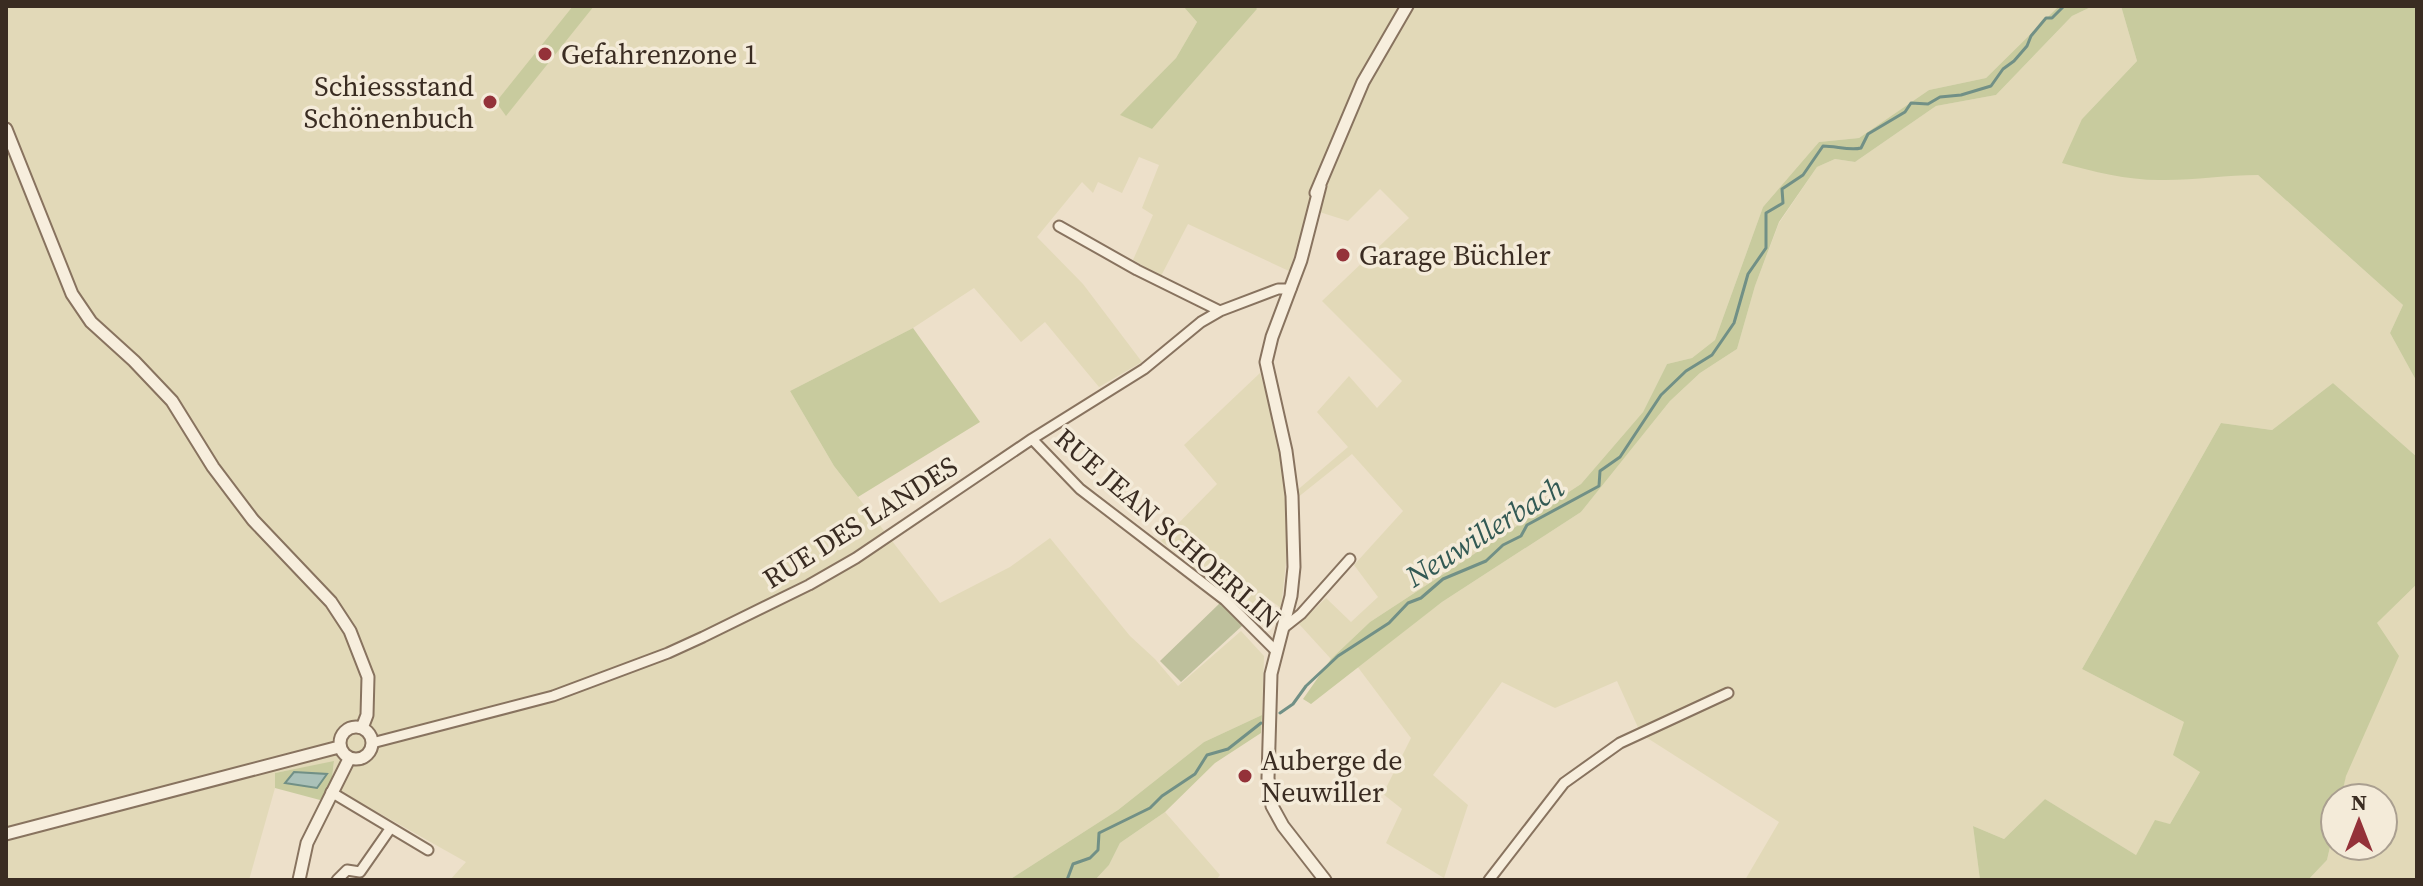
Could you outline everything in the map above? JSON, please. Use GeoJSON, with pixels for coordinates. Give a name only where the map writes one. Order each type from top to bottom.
{"type":"FeatureCollection","features":[{"type":"Feature","properties":{"kind":"street"},"geometry":{"type":"LineString","coordinates":[[1325,880],[1283,826],[1268,793],[1271,674],[1291,596],[1294,567],[1292,496],[1286,451],[1266,362],[1272,337],[1291,289],[1320,186],[1363,82],[1407,6]]}},
{"type":"Feature","properties":{"kind":"street"},"geometry":{"type":"LineString","coordinates":[[6,129],[72,294],[91,322],[172,401],[213,467],[253,520],[331,602],[350,631],[368,677],[368,706],[362,728]]}},
{"type":"Feature","properties":{"kind":"street"},"geometry":{"type":"LineString","coordinates":[[1059,226],[1137,270],[1220,311]]}},
{"type":"Feature","properties":{"kind":"street","name":"RUE DES LANDES"},"geometry":{"type":"LineString","coordinates":[[372,743],[553,696],[668,653],[809,585],[856,558],[1032,439],[1144,369],[1201,322],[1220,311],[1278,289],[1291,289]]}},
{"type":"Feature","properties":{"kind":"street","name":"RUE JEAN SCHOERLIN"},"geometry":{"type":"LineString","coordinates":[[1032,439],[1080,489],[1225,600],[1275,650]]}},
{"type":"Feature","properties":{"kind":"street"},"geometry":{"type":"LineString","coordinates":[[1282,629],[1309,605],[1350,559]]}},
{"type":"Feature","properties":{"kind":"street"},"geometry":{"type":"LineString","coordinates":[[1489,880],[1564,783],[1629,738],[1728,693]]}},
{"type":"Feature","properties":{"kind":"street"},"geometry":{"type":"LineString","coordinates":[[362,728],[369,734],[372,743],[365,757],[349,759],[339,747],[340,737],[347,729],[362,728]]}},
{"type":"Feature","properties":{"kind":"street"},"geometry":{"type":"LineString","coordinates":[[6,834],[339,747]]}},
{"type":"Feature","properties":{"kind":"street"},"geometry":{"type":"LineString","coordinates":[[299,880],[307,843],[349,759]]}},
{"type":"Feature","properties":{"kind":"street"},"geometry":{"type":"LineString","coordinates":[[331,792],[428,850]]}},
{"type":"Feature","properties":{"kind":"street"},"geometry":{"type":"LineString","coordinates":[[337,880],[347,870],[360,872],[390,829]]}},
{"type":"Feature","properties":{"kind":"shaded area"},"geometry":{"type":"Polygon","coordinates":[[[6,6],[1183,6],[1197,22],[1176,58],[1121,115],[1152,129],[1257,9],[1255,6],[2059,6],[1986,78],[1929,90],[1859,138],[1819,142],[1763,207],[1715,340],[1692,358],[1667,364],[1643,412],[1581,484],[1370,622],[1331,659],[1299,624],[1326,598],[1351,622],[1378,597],[1354,565],[1403,511],[1352,454],[1287,506],[1281,608],[1263,595],[1247,611],[1161,541],[1217,484],[1184,445],[1260,373],[1278,435],[1288,498],[1348,447],[1317,412],[1349,376],[1377,408],[1402,381],[1322,301],[1409,218],[1380,189],[1348,221],[1310,209],[1289,271],[1188,224],[1161,276],[1133,260],[1153,215],[1142,208],[1159,165],[1139,157],[1122,193],[1098,182],[1093,193],[1082,182],[1037,237],[1083,284],[1142,362],[1099,387],[1045,322],[1021,342],[974,288],[913,328],[790,391],[834,466],[940,603],[1010,567],[1050,538],[1130,636],[1178,686],[1241,631],[1264,656],[1262,715],[1204,742],[1118,810],[1009,880],[450,880],[466,862],[331,786],[334,762],[275,773],[275,788],[249,880],[6,880],[6,6]]]}},
{"type":"Feature","properties":{"kind":"shaded area"},"geometry":{"type":"Polygon","coordinates":[[[2093,6],[2121,6],[2137,61],[2082,119],[2211,175],[2258,175],[2403,305],[2390,333],[2417,382],[2417,457],[2333,383],[2272,430],[2221,423],[2082,669],[2184,722],[2200,772],[2170,824],[2155,821],[2136,855],[2045,799],[2004,839],[1973,826],[1980,880],[1745,880],[1779,822],[1641,734],[1617,681],[1555,708],[1502,682],[1433,775],[1468,805],[1444,878],[1386,843],[1402,809],[1383,794],[1411,738],[1357,666],[1442,602],[1581,512],[1670,401],[1700,373],[1737,349],[1755,286],[1779,223],[1817,167],[1835,159],[1855,162],[1936,106],[1996,95],[2072,16],[2093,6]]]}},
{"type":"Feature","properties":{"kind":"shaded area"},"geometry":{"type":"Polygon","coordinates":[[[2417,584],[2417,880],[2308,880],[2325,862],[2399,862],[2399,782],[2344,782],[2377,623],[2417,584]]]}},
{"type":"Feature","properties":{"kind":"shaded area"},"geometry":{"type":"Polygon","coordinates":[[[1165,812],[1220,875],[1216,880],[1095,880],[1109,865],[1120,843],[1165,812]]]}},
{"type":"Feature","properties":{"kind":"green space","name":"Gefahrenzone 1"},"geometry":{"type":"Polygon","coordinates":[[[573,6],[594,6],[506,116],[496,102],[573,6]]]}},
{"type":"Feature","properties":{"kind":"green space"},"geometry":{"type":"Polygon","coordinates":[[[1183,6],[1255,6],[1257,9],[1152,129],[1120,115],[1176,58],[1197,22],[1183,6]]]}},
{"type":"Feature","properties":{"kind":"green space"},"geometry":{"type":"Polygon","coordinates":[[[2059,6],[2093,6],[2072,16],[1996,95],[1936,106],[1855,162],[1835,159],[1817,167],[1779,222],[1755,286],[1737,349],[1700,373],[1670,401],[1581,512],[1442,602],[1311,704],[1303,699],[1331,659],[1370,622],[1581,484],[1643,412],[1667,364],[1692,358],[1715,340],[1763,207],[1819,142],[1859,138],[1929,90],[1986,78],[2059,6]]]}},
{"type":"Feature","properties":{"kind":"green space"},"geometry":{"type":"Polygon","coordinates":[[[2121,6],[2417,6],[2417,382],[2390,333],[2403,305],[2258,175],[2152,180],[2062,163],[2082,119],[2137,61],[2121,6]]]}},
{"type":"Feature","properties":{"kind":"green space"},"geometry":{"type":"Polygon","coordinates":[[[913,328],[980,422],[858,497],[834,466],[790,391],[913,328]]]}},
{"type":"Feature","properties":{"kind":"green space"},"geometry":{"type":"Polygon","coordinates":[[[2333,383],[2417,457],[2417,584],[2377,623],[2399,656],[2345,782],[2319,782],[2319,862],[2325,862],[2308,880],[1980,880],[1973,826],[2004,839],[2045,799],[2136,855],[2155,820],[2170,824],[2200,772],[2173,755],[2184,722],[2082,669],[2221,423],[2272,430],[2333,383]]]}},
{"type":"Feature","properties":{"kind":"green space"},"geometry":{"type":"Polygon","coordinates":[[[1220,603],[1243,625],[1181,682],[1160,661],[1220,603]]]}},
{"type":"Feature","properties":{"kind":"green space"},"geometry":{"type":"Polygon","coordinates":[[[1262,715],[1261,733],[1215,763],[1165,812],[1120,843],[1109,865],[1095,880],[1009,880],[1118,810],[1204,742],[1262,715]]]}},
{"type":"Feature","properties":{"kind":"green space"},"geometry":{"type":"Polygon","coordinates":[[[334,761],[331,786],[320,800],[275,788],[275,773],[334,761]]]}},
{"type":"Feature","properties":{"kind":"water"},"geometry":{"type":"Polygon","coordinates":[[[294,772],[327,774],[317,788],[285,783],[294,772]]]}},
{"type":"Feature","properties":{"kind":"waterway","name":"Neuwillerbach"},"geometry":{"type":"LineString","coordinates":[[1280,713],[1293,704],[1306,686],[1338,656],[1389,623],[1408,603],[1421,598],[1443,579],[1486,561],[1503,545],[1521,536],[1527,525],[1599,486],[1600,471],[1620,457],[1661,395],[1686,371],[1712,355],[1734,323],[1748,274],[1766,248],[1766,213],[1783,203],[1782,189],[1803,175],[1823,146],[1861,148],[1868,134],[1905,112],[1911,103],[1928,104],[1940,97],[1961,95],[1991,86],[2003,69],[2027,46],[2046,18],[2052,18],[2064,6]]}},
{"type":"Feature","properties":{"kind":"waterway","name":"Neuwillerbach"},"geometry":{"type":"LineString","coordinates":[[1067,880],[1073,864],[1090,858],[1098,850],[1099,833],[1150,808],[1195,774],[1207,755],[1228,749],[1261,723]]}},
{"type":"Feature","properties":{"kind":"place","name":"Gefahrenzone 1"},"geometry":{"type":"Point","coordinates":[545,54]}},
{"type":"Feature","properties":{"kind":"place","name":"Schiessstand Schönenbuch"},"geometry":{"type":"Point","coordinates":[490,102]}},
{"type":"Feature","properties":{"kind":"place","name":"Garage Büchler"},"geometry":{"type":"Point","coordinates":[1343,255]}},
{"type":"Feature","properties":{"kind":"place","name":"Auberge de Neuwiller"},"geometry":{"type":"Point","coordinates":[1245,776]}}]}
